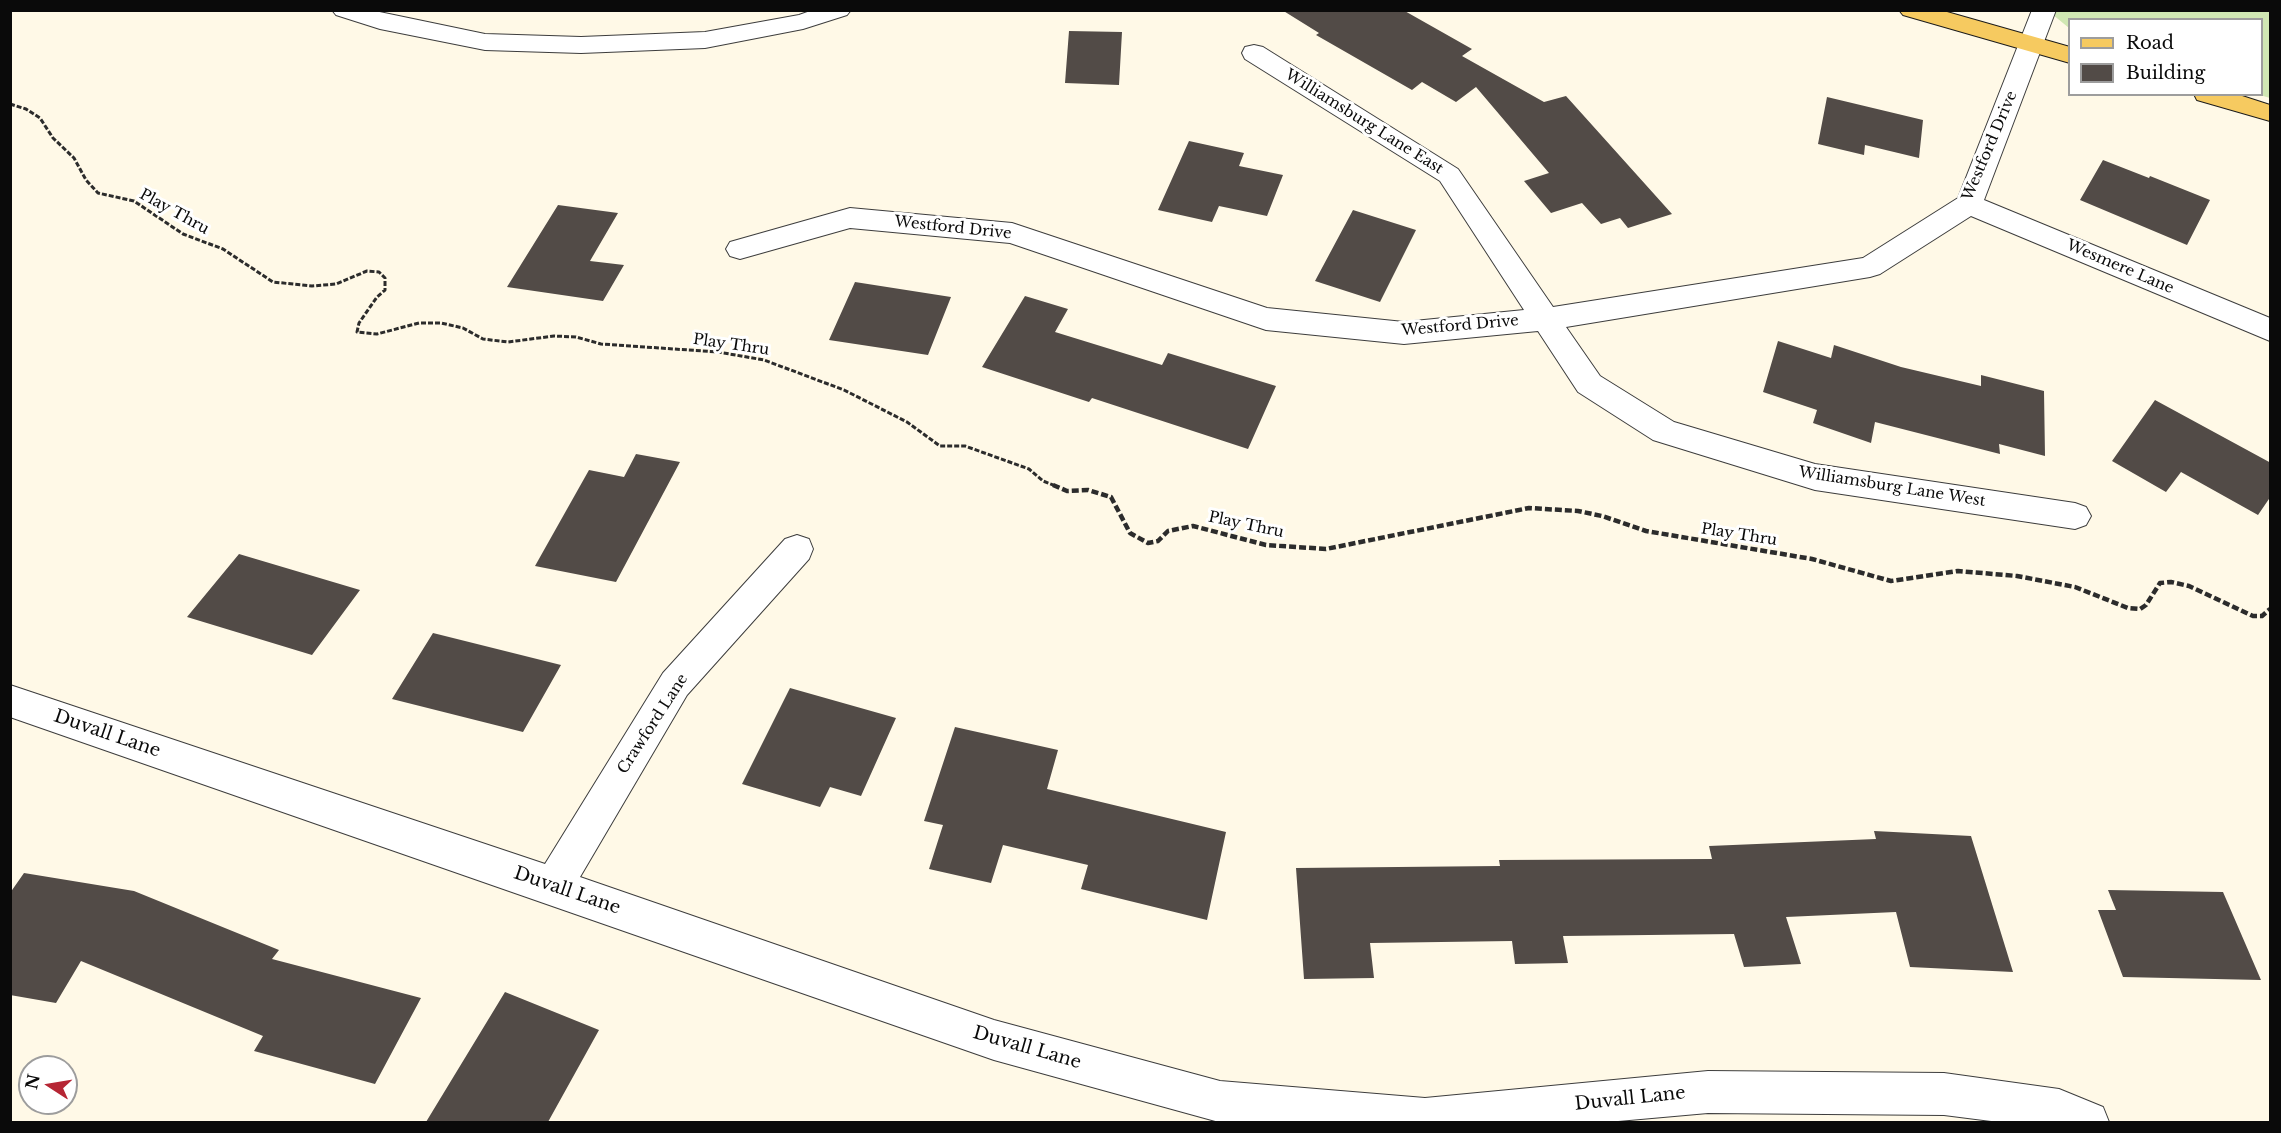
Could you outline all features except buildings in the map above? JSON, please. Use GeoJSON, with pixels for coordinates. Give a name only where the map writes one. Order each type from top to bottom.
{"type":"FeatureCollection","features":[{"type":"Feature","properties":{"kind":"main road"},"geometry":{"type":"LineString","coordinates":[[1911,10],[2068,54]]}},
{"type":"Feature","properties":{"kind":"main road"},"geometry":{"type":"LineString","coordinates":[[2213,96],[2271,113]]}},
{"type":"Feature","properties":{"kind":"street"},"geometry":{"type":"LineString","coordinates":[[344,10],[380,22],[485,42],[581,45],[705,40],[803,22],[839,10]]}},
{"type":"Feature","properties":{"kind":"street","name":"Westford Drive"},"geometry":{"type":"LineString","coordinates":[[740,249],[850,218],[1012,233],[1266,319],[1404,333],[1546,319],[1870,267],[1969,204],[2044,10]]}},
{"type":"Feature","properties":{"kind":"street","name":"Williamsburg Lane East"},"geometry":{"type":"LineString","coordinates":[[1254,53],[1449,175],[1546,319]]}},
{"type":"Feature","properties":{"kind":"street","name":"Wesmere Lane"},"geometry":{"type":"LineString","coordinates":[[1969,204],[2271,330]]}},
{"type":"Feature","properties":{"kind":"street","name":"Williamsburg Lane West"},"geometry":{"type":"LineString","coordinates":[[1546,319],[1589,384],[1664,431],[1815,477],[2075,516]]}},
{"type":"Feature","properties":{"kind":"street","name":"Crawford Lane"},"geometry":{"type":"LineString","coordinates":[[553,886],[675,684],[797,549]]}},
{"type":"Feature","properties":{"kind":"street","name":"Duvall Lane"},"geometry":{"type":"LineString","coordinates":[[10,701],[553,886],[994,1040],[1220,1102],[1425,1119],[1708,1092],[1944,1094],[2058,1110],[2088,1122]]}},
{"type":"Feature","properties":{"kind":"path","name":"Play Thru"},"geometry":{"type":"LineString","coordinates":[[10,104],[26,109],[40,118],[53,138],[74,158],[86,180],[98,193],[134,201],[183,234],[223,249],[273,282],[312,286],[336,284],[367,271],[379,272],[385,278],[386,291],[377,297],[359,323],[357,332],[377,334],[419,323],[441,323],[464,328],[483,339],[508,342],[554,336],[602,344],[718,352],[764,360],[844,390],[907,422],[940,446],[965,446],[1029,469],[1043,481],[1067,491],[1088,490],[1111,497],[1130,532],[1148,543],[1158,541],[1168,531],[1193,526],[1266,545],[1326,549],[1509,511],[1529,508],[1548,509],[1578,511],[1602,516],[1646,531],[1676,537],[1812,559],[1891,581],[1958,571],[2017,576],[2075,587],[2128,608],[2140,609],[2146,605],[2160,583],[2171,582],[2189,586],[2253,616],[2262,616],[2271,609]]}},
{"type":"Feature","properties":{"kind":"green space"},"geometry":{"type":"Polygon","coordinates":[[[2053,10],[2270,11],[2270,98],[2263,96],[2263,18],[2068,18],[2068,27],[2052,14],[2053,10]]]}}]}
